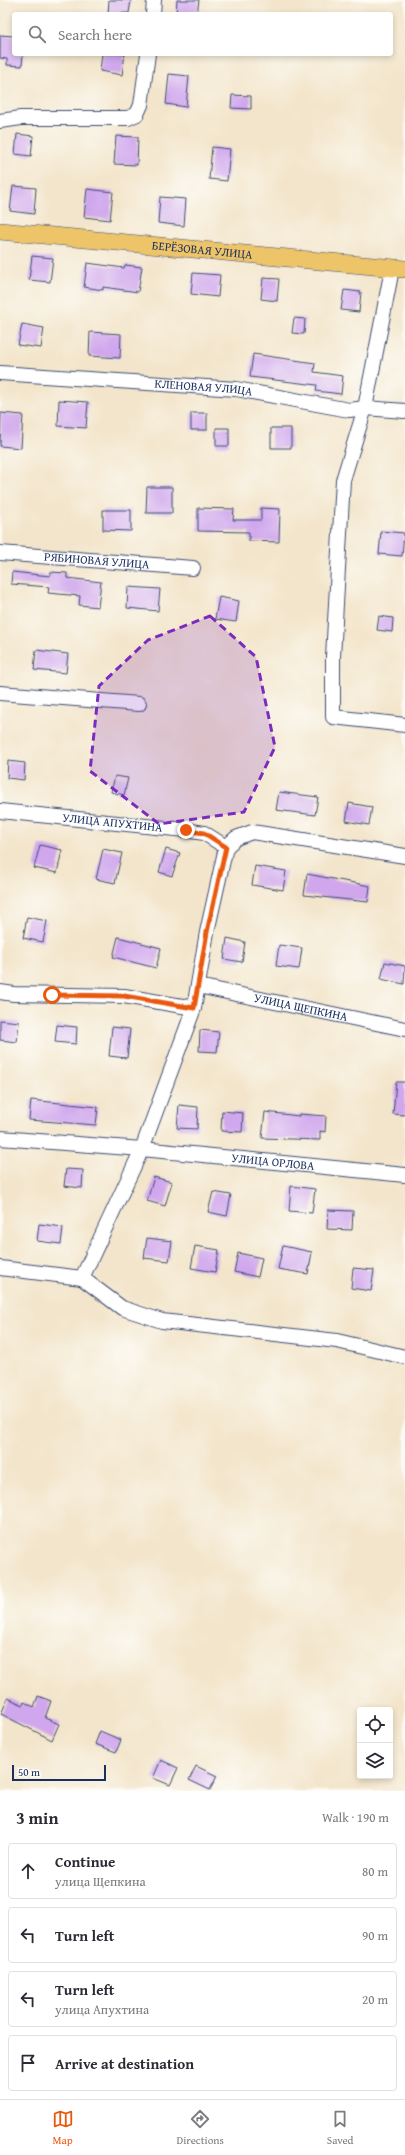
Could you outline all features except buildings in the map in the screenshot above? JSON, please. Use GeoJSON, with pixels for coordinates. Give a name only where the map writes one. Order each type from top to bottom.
{"type":"FeatureCollection","features":[{"type":"Feature","properties":{"kind":"main road","name":"БЕРЁЗОВАЯ УЛИЦА"},"geometry":{"type":"LineString","coordinates":[[0,231],[399,269]]}},
{"type":"Feature","properties":{"kind":"street"},"geometry":{"type":"LineString","coordinates":[[152,12],[154,0]]}},
{"type":"Feature","properties":{"kind":"street"},"geometry":{"type":"LineString","coordinates":[[0,121],[21,118],[128,118],[137,114],[142,105],[148,56]]}},
{"type":"Feature","properties":{"kind":"street"},"geometry":{"type":"LineString","coordinates":[[399,269],[365,408],[343,480],[334,657],[333,717],[405,725]]}},
{"type":"Feature","properties":{"kind":"street","name":"КЛЕНОВАЯ УЛИЦА"},"geometry":{"type":"LineString","coordinates":[[0,374],[236,390],[349,410],[365,408],[405,411]]}},
{"type":"Feature","properties":{"kind":"street","name":"РЯБИНОВАЯ УЛИЦА"},"geometry":{"type":"LineString","coordinates":[[0,553],[193,568]]}},
{"type":"Feature","properties":{"kind":"street"},"geometry":{"type":"LineString","coordinates":[[0,694],[139,704]]}},
{"type":"Feature","properties":{"kind":"street","name":"УЛИЦА АПУХТИНА"},"geometry":{"type":"LineString","coordinates":[[0,811],[186,830],[204,833],[226,847]]}},
{"type":"Feature","properties":{"kind":"street"},"geometry":{"type":"LineString","coordinates":[[82,1278],[142,1148],[194,1008],[207,932],[226,847],[236,838],[252,832],[405,856]]}},
{"type":"Feature","properties":{"kind":"street","name":"УЛИЦА ЩЕПКИНА"},"geometry":{"type":"LineString","coordinates":[[198,986],[405,1029]]}},
{"type":"Feature","properties":{"kind":"street"},"geometry":{"type":"LineString","coordinates":[[0,992],[14,994],[124,996],[194,1008]]}},
{"type":"Feature","properties":{"kind":"street","name":"УЛИЦА ОРЛОВА"},"geometry":{"type":"LineString","coordinates":[[0,1138],[142,1148],[405,1175]]}},
{"type":"Feature","properties":{"kind":"street"},"geometry":{"type":"LineString","coordinates":[[0,1268],[82,1278],[122,1308],[162,1321],[337,1341],[405,1357]]}},
{"type":"Feature","properties":{"kind":"highlighted area"},"geometry":{"type":"Polygon","coordinates":[[[210,616],[256,657],[275,747],[244,812],[159,824],[90,771],[99,686],[148,640],[210,616]]]}},
{"type":"Feature","properties":{"kind":"route"},"geometry":{"type":"LineString","coordinates":[[52,995],[124,996],[194,1008],[207,932],[226,847],[204,833],[186,830]]}}]}
